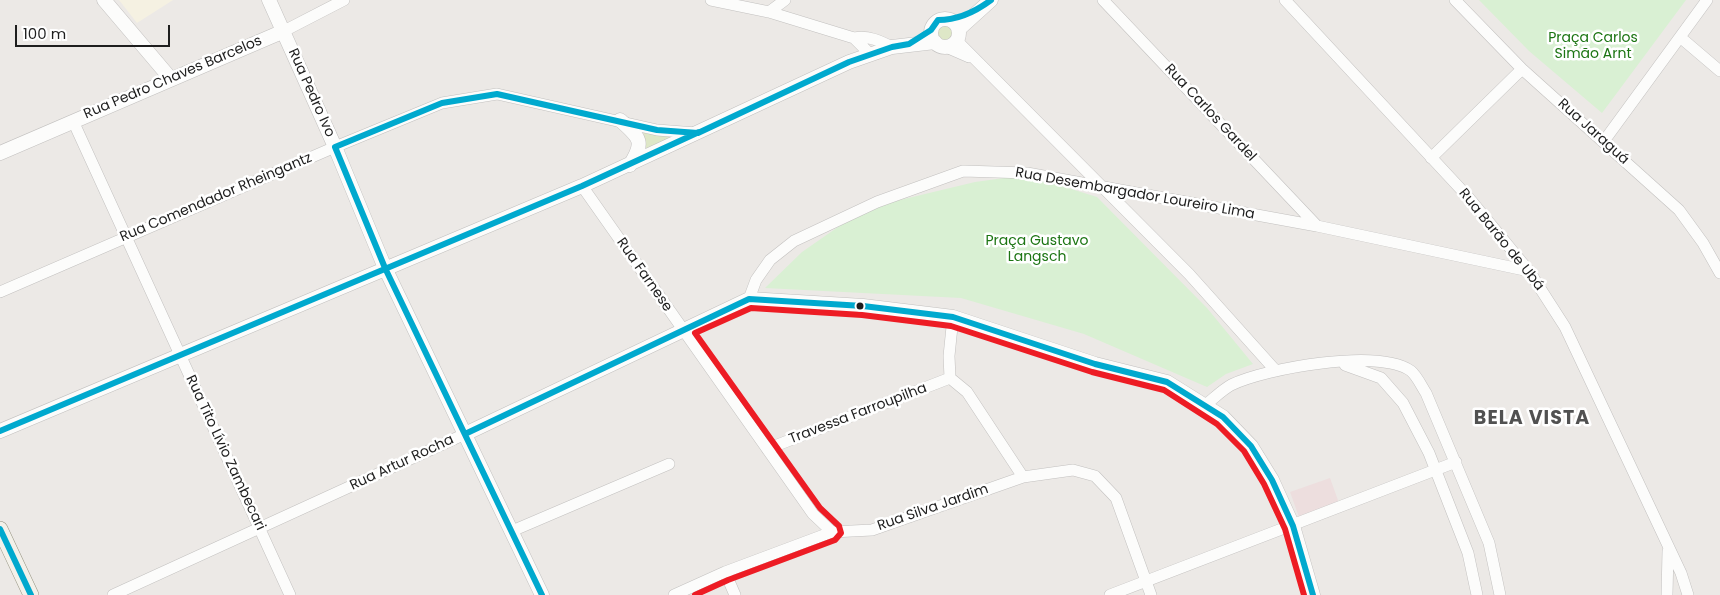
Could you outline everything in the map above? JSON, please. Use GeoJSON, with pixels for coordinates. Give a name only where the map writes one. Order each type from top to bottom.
{"type":"FeatureCollection","features":[{"type":"Feature","properties":{"kind":"main road"},"geometry":{"type":"LineString","coordinates":[[0,529],[31,595]]}},
{"type":"Feature","properties":{"kind":"street"},"geometry":{"type":"LineString","coordinates":[[104,0],[171,79]]}},
{"type":"Feature","properties":{"kind":"street","name":"Rua Pedro Ivo"},"geometry":{"type":"LineString","coordinates":[[269,0],[385,268],[542,595]]}},
{"type":"Feature","properties":{"kind":"street","name":"Rua Pedro Chaves Barcelos"},"geometry":{"type":"LineString","coordinates":[[0,153],[73,120],[284,31],[344,0]]}},
{"type":"Feature","properties":{"kind":"street"},"geometry":{"type":"LineString","coordinates":[[711,0],[769,12],[854,38],[864,37],[880,41],[892,47]]}},
{"type":"Feature","properties":{"kind":"street"},"geometry":{"type":"LineString","coordinates":[[769,12],[785,0]]}},
{"type":"Feature","properties":{"kind":"street"},"geometry":{"type":"LineString","coordinates":[[0,431],[179,354],[582,186],[849,62],[892,47],[947,35],[991,0]]}},
{"type":"Feature","properties":{"kind":"street","name":"Rua Carlos Gardel"},"geometry":{"type":"LineString","coordinates":[[1103,0],[1318,226]]}},
{"type":"Feature","properties":{"kind":"street","name":"Rua Barão de Ubá"},"geometry":{"type":"LineString","coordinates":[[1285,0],[1468,198],[1529,271],[1565,327],[1668,549],[1681,573],[1688,595]]}},
{"type":"Feature","properties":{"kind":"street","name":"Rua Jaraguá"},"geometry":{"type":"LineString","coordinates":[[1455,0],[1522,69],[1679,210],[1703,243],[1720,274]]}},
{"type":"Feature","properties":{"kind":"street"},"geometry":{"type":"LineString","coordinates":[[1604,141],[1707,0]]}},
{"type":"Feature","properties":{"kind":"street"},"geometry":{"type":"LineString","coordinates":[[947,35],[1105,188],[1189,274],[1276,371]]}},
{"type":"Feature","properties":{"kind":"street"},"geometry":{"type":"LineString","coordinates":[[1680,36],[1720,70]]}},
{"type":"Feature","properties":{"kind":"street"},"geometry":{"type":"LineString","coordinates":[[854,38],[871,55]]}},
{"type":"Feature","properties":{"kind":"street"},"geometry":{"type":"LineString","coordinates":[[1431,158],[1522,69]]}},
{"type":"Feature","properties":{"kind":"street","name":"Rua Comendador Rheingantz"},"geometry":{"type":"LineString","coordinates":[[0,292],[334,147],[442,103],[497,94],[658,130],[698,133]]}},
{"type":"Feature","properties":{"kind":"street","name":"Rua Tito Lívio Zambecari"},"geometry":{"type":"LineString","coordinates":[[73,120],[290,595]]}},
{"type":"Feature","properties":{"kind":"street"},"geometry":{"type":"LineString","coordinates":[[620,120],[635,134],[640,142],[639,151],[630,165]]}},
{"type":"Feature","properties":{"kind":"street","name":"Rua Desembargador Loureiro Lima"},"geometry":{"type":"LineString","coordinates":[[749,299],[756,280],[770,260],[794,241],[877,202],[963,171],[1027,174],[1318,226],[1529,271]]}},
{"type":"Feature","properties":{"kind":"street","name":"Rua Farnese"},"geometry":{"type":"LineString","coordinates":[[582,186],[813,514],[832,532]]}},
{"type":"Feature","properties":{"kind":"street","name":"Rua Artur Rocha"},"geometry":{"type":"LineString","coordinates":[[113,595],[465,434],[682,329],[749,299],[863,306],[953,317],[1095,364],[1167,382],[1223,418],[1251,446],[1272,480],[1293,526],[1310,579],[1313,595]]}},
{"type":"Feature","properties":{"kind":"street"},"geometry":{"type":"LineString","coordinates":[[953,317],[949,356],[950,378],[967,392],[1023,477]]}},
{"type":"Feature","properties":{"kind":"street"},"geometry":{"type":"LineString","coordinates":[[1204,406],[1231,386],[1276,371],[1336,362],[1388,361],[1412,372],[1426,393],[1489,543],[1500,595]]}},
{"type":"Feature","properties":{"kind":"street"},"geometry":{"type":"LineString","coordinates":[[1336,362],[1381,378],[1403,403],[1429,453],[1468,553],[1477,595]]}},
{"type":"Feature","properties":{"kind":"street","name":"Travessa Farroupilha"},"geometry":{"type":"LineString","coordinates":[[767,449],[950,378]]}},
{"type":"Feature","properties":{"kind":"street"},"geometry":{"type":"LineString","coordinates":[[1110,595],[1456,462]]}},
{"type":"Feature","properties":{"kind":"street"},"geometry":{"type":"LineString","coordinates":[[512,531],[669,464]]}},
{"type":"Feature","properties":{"kind":"street","name":"Rua Silva Jardim"},"geometry":{"type":"LineString","coordinates":[[674,595],[725,572],[832,532],[872,530],[1023,477],[1073,470],[1095,476],[1116,498],[1151,595]]}},
{"type":"Feature","properties":{"kind":"street","name":"Rua Barão de Ubá"},"geometry":{"type":"LineString","coordinates":[[1668,549],[1668,595]]}},
{"type":"Feature","properties":{"kind":"street"},"geometry":{"type":"LineString","coordinates":[[725,572],[735,595]]}},
{"type":"Feature","properties":{"kind":"street"},"geometry":{"type":"LineString","coordinates":[[1668,595],[1680,591],[1688,595]]}},
{"type":"Feature","properties":{"kind":"shaded area"},"geometry":{"type":"Polygon","coordinates":[[[119,0],[173,0],[137,23],[119,0]]]}},
{"type":"Feature","properties":{"kind":"shaded area"},"geometry":{"type":"Polygon","coordinates":[[[1330,478],[1339,503],[1299,517],[1290,492],[1330,478]]]}},
{"type":"Feature","properties":{"kind":"green space","name":"Praça Carlos Simão Arnt"},"geometry":{"type":"Polygon","coordinates":[[[1479,0],[1686,0],[1602,113],[1529,51],[1479,0]]]}},
{"type":"Feature","properties":{"kind":"green space"},"geometry":{"type":"Polygon","coordinates":[[[945,22],[953,25],[956,33],[953,41],[945,44],[937,41],[934,33],[937,25],[945,22]]]}},
{"type":"Feature","properties":{"kind":"green space"},"geometry":{"type":"Polygon","coordinates":[[[639,129],[684,136],[644,152],[644,134],[639,129]]]}},
{"type":"Feature","properties":{"kind":"green space","name":"Praça Gustavo Langsch"},"geometry":{"type":"Polygon","coordinates":[[[1026,175],[1097,197],[1207,308],[1253,364],[1226,374],[1207,387],[1084,334],[961,298],[765,288],[802,252],[838,227],[875,206],[975,182],[1026,175]]]}},
{"type":"Feature","properties":{"kind":"transit line"},"geometry":{"type":"LineString","coordinates":[[542,595],[385,268],[335,147],[442,103],[497,94],[657,130],[698,133],[849,62],[892,47],[909,44],[931,30],[938,20],[952,19],[966,14],[991,0]]}},
{"type":"Feature","properties":{"kind":"transit line"},"geometry":{"type":"LineString","coordinates":[[0,431],[582,186],[699,132]]}},
{"type":"Feature","properties":{"kind":"transit line"},"geometry":{"type":"LineString","coordinates":[[465,434],[749,299],[863,306],[953,317],[1095,364],[1167,382],[1223,417],[1251,446],[1272,480],[1293,526],[1313,595]]}},
{"type":"Feature","properties":{"kind":"transit line"},"geometry":{"type":"LineString","coordinates":[[695,595],[728,580],[835,540],[841,533],[839,526],[820,508],[695,333],[751,308],[862,315],[951,326],[1092,372],[1164,390],[1217,424],[1244,451],[1264,484],[1285,529],[1304,595]]}},
{"type":"Feature","properties":{"kind":"transit line"},"geometry":{"type":"LineString","coordinates":[[0,529],[31,595]]}},
{"type":"Feature","properties":{"kind":"district","name":"BELA VISTA"},"geometry":{"type":"Point","coordinates":[1532,419]}}]}
